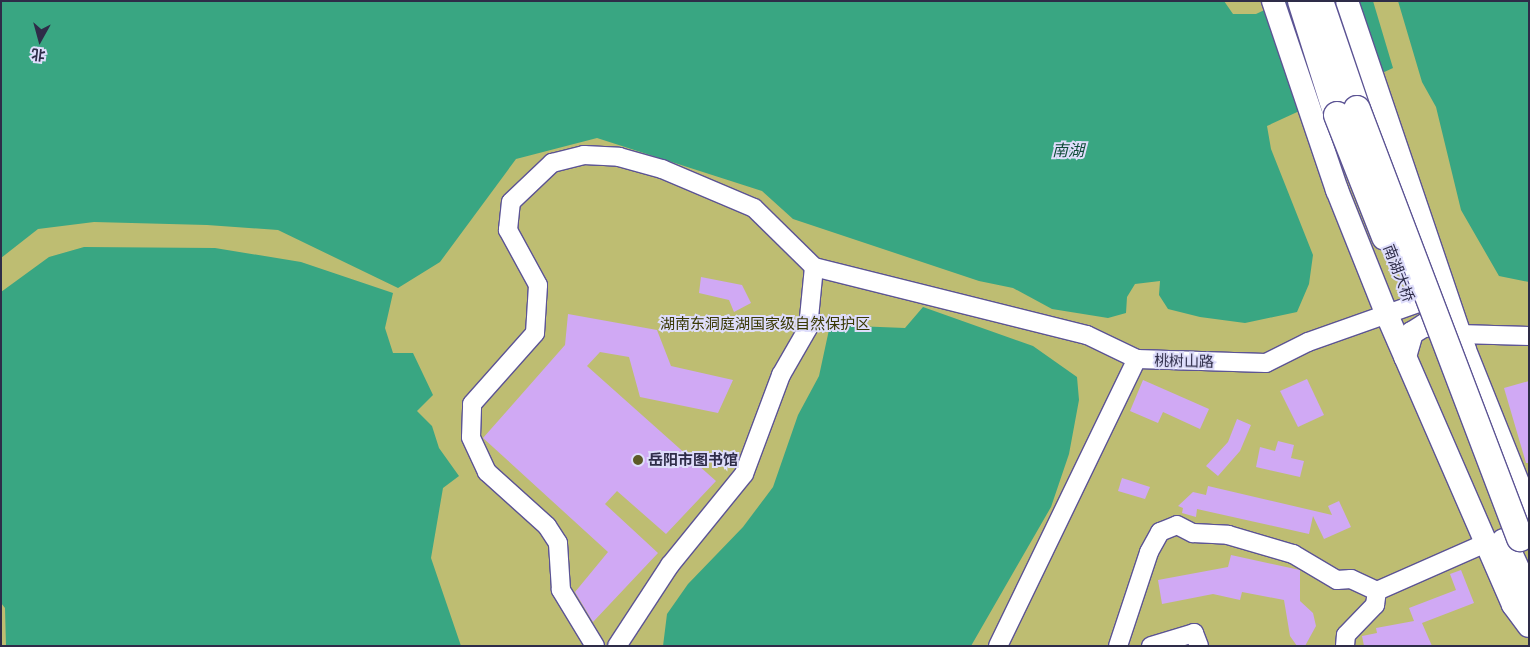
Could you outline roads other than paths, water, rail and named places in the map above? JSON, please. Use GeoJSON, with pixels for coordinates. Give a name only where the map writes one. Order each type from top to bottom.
{"type":"FeatureCollection","features":[{"type":"Feature","properties":{"kind":"highway","name":"南湖大桥"},"geometry":{"type":"LineString","coordinates":[[1301,1],[1337,115],[1510,545]]}},
{"type":"Feature","properties":{"kind":"highway","name":"南湖大桥"},"geometry":{"type":"LineString","coordinates":[[1320,1],[1440,338],[1510,545]]}},
{"type":"Feature","properties":{"kind":"highway"},"geometry":{"type":"LineString","coordinates":[[1510,545],[1529,597]]}},
{"type":"Feature","properties":{"kind":"main road"},"geometry":{"type":"LineString","coordinates":[[1273,1],[1337,190],[1387,315],[1405,357],[1510,545],[1513,605],[1529,626]]}},
{"type":"Feature","properties":{"kind":"main road"},"geometry":{"type":"LineString","coordinates":[[1347,1],[1402,170],[1459,334],[1529,510]]}},
{"type":"Feature","properties":{"kind":"main road"},"geometry":{"type":"LineString","coordinates":[[1405,357],[1412,333],[1425,325],[1442,325],[1459,334]]}},
{"type":"Feature","properties":{"kind":"street"},"geometry":{"type":"LineString","coordinates":[[595,646],[561,590],[558,543],[547,526],[487,472],[471,437],[472,404],[536,333],[538,285],[508,230],[511,202],[552,164],[584,155],[619,156],[712,187],[754,208],[814,267],[1087,335],[1137,359]]}},
{"type":"Feature","properties":{"kind":"street"},"geometry":{"type":"LineString","coordinates":[[617,646],[670,565],[744,474],[781,374],[808,328],[814,267]]}},
{"type":"Feature","properties":{"kind":"street","name":"桃树山路"},"geometry":{"type":"LineString","coordinates":[[998,646],[1137,359],[1266,363],[1308,342],[1445,293]]}},
{"type":"Feature","properties":{"kind":"street"},"geometry":{"type":"LineString","coordinates":[[1459,334],[1529,336]]}},
{"type":"Feature","properties":{"kind":"street"},"geometry":{"type":"LineString","coordinates":[[1118,646],[1149,552],[1160,532],[1178,525],[1193,533],[1228,535],[1293,554],[1337,580],[1351,579],[1377,591],[1510,545]]}},
{"type":"Feature","properties":{"kind":"street"},"geometry":{"type":"LineString","coordinates":[[1345,646],[1346,635],[1375,605],[1377,591]]}},
{"type":"Feature","properties":{"kind":"street"},"geometry":{"type":"LineString","coordinates":[[1151,646],[1194,633],[1199,646]]}},
{"type":"Feature","properties":{"kind":"water","name":"南湖"},"geometry":{"type":"Polygon","coordinates":[[[1,1],[1224,1],[1233,14],[1256,14],[1284,1],[1373,1],[1393,68],[1267,126],[1271,149],[1313,255],[1309,284],[1297,312],[1245,323],[1200,317],[1168,309],[1159,295],[1160,281],[1135,284],[1127,297],[1126,313],[1108,318],[1052,309],[1013,288],[979,281],[793,219],[762,191],[597,138],[516,159],[440,262],[398,288],[278,230],[207,225],[94,222],[38,229],[1,258],[1,1]]]}},
{"type":"Feature","properties":{"kind":"water"},"geometry":{"type":"Polygon","coordinates":[[[1398,1],[1529,1],[1529,282],[1499,276],[1461,210],[1436,107],[1422,82],[1398,1]]]}},
{"type":"Feature","properties":{"kind":"water"},"geometry":{"type":"Polygon","coordinates":[[[84,247],[215,248],[301,262],[393,293],[385,328],[393,353],[413,353],[433,395],[417,411],[432,426],[439,448],[459,476],[443,488],[431,558],[461,646],[6,646],[5,608],[1,603],[1,292],[49,257],[84,247]]]}},
{"type":"Feature","properties":{"kind":"water"},"geometry":{"type":"Polygon","coordinates":[[[923,307],[1033,346],[1077,377],[1079,400],[1069,454],[1051,507],[971,646],[663,646],[667,614],[688,584],[743,527],[773,487],[798,415],[819,376],[830,325],[905,328],[923,307]]]}},
{"type":"Feature","properties":{"kind":"place","name":"岳阳市图书馆"},"geometry":{"type":"Point","coordinates":[638,460]}},
{"type":"Feature","properties":{"kind":"park label","name":"湖南东洞庭湖国家级自然保护区"},"geometry":{"type":"Point","coordinates":[765,324]}}]}
